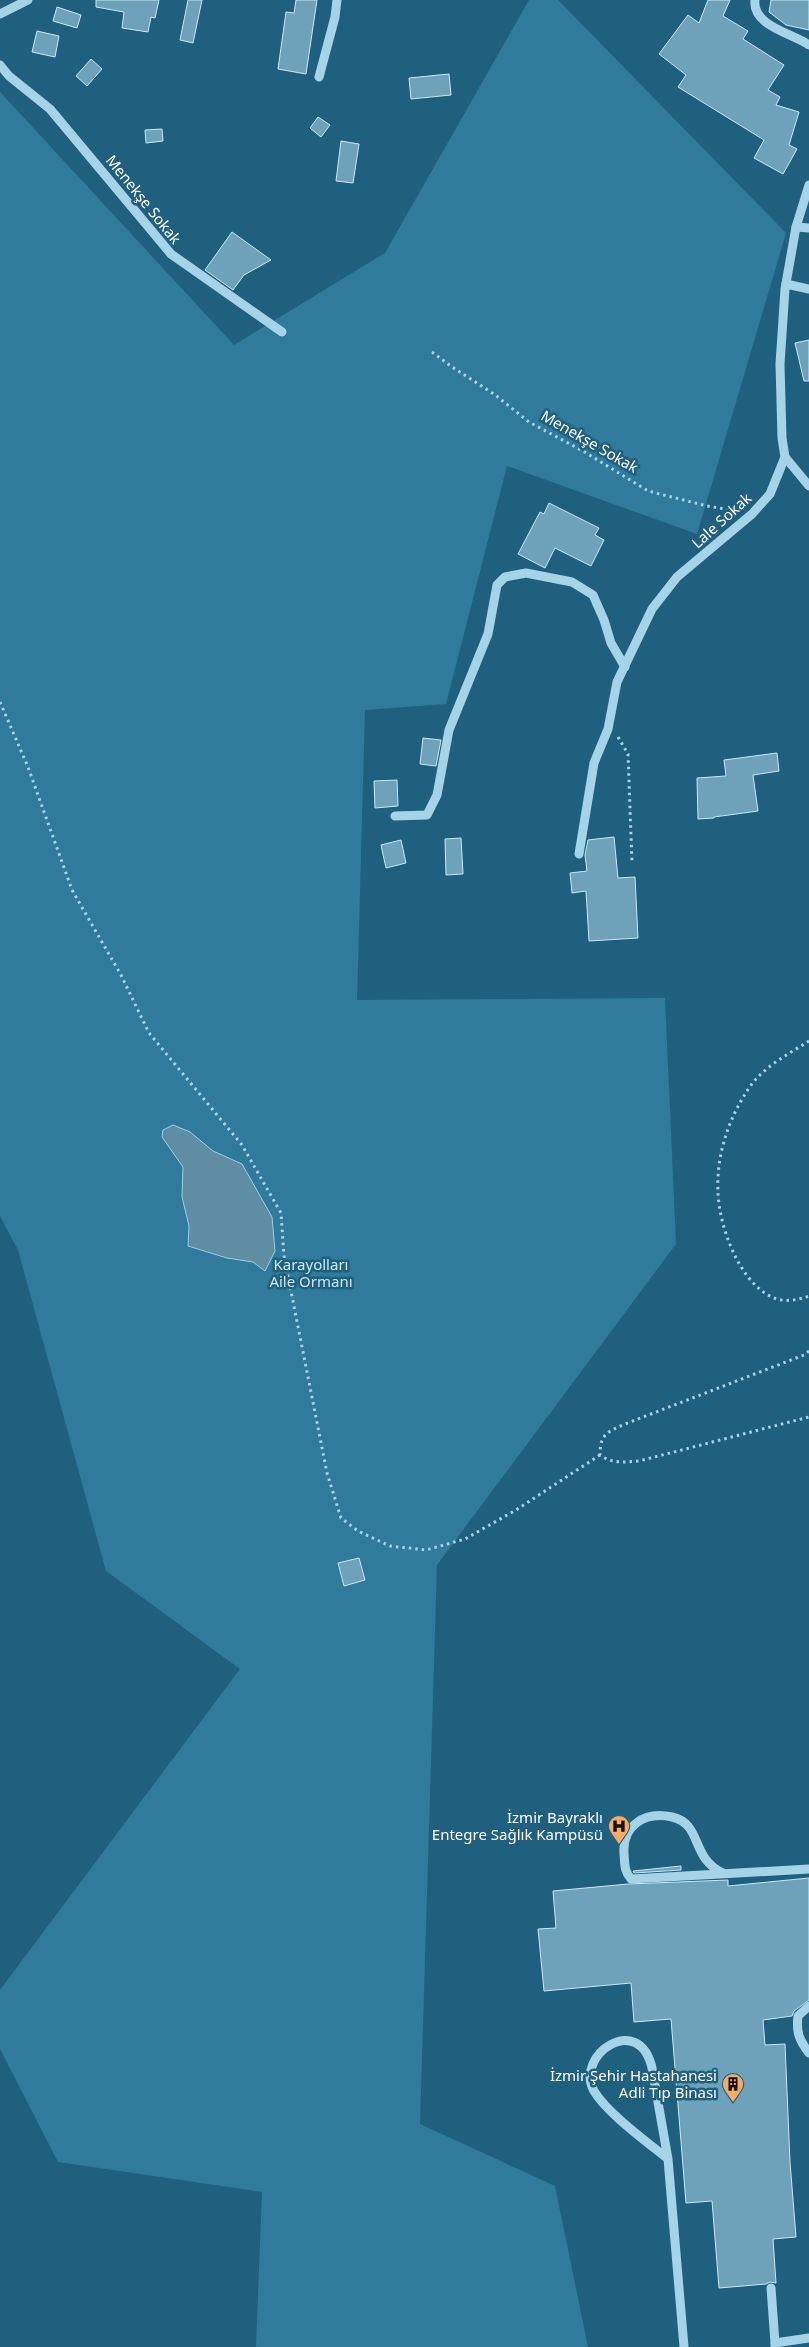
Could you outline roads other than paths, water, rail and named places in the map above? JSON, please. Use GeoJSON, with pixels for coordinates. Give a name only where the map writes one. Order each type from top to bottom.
{"type":"FeatureCollection","features":[{"type":"Feature","properties":{"kind":"street"},"geometry":{"type":"LineString","coordinates":[[0,14],[28,0]]}},
{"type":"Feature","properties":{"kind":"street"},"geometry":{"type":"LineString","coordinates":[[318,77],[335,17],[337,0]]}},
{"type":"Feature","properties":{"kind":"street"},"geometry":{"type":"LineString","coordinates":[[755,0],[754,8],[762,20],[809,45]]}},
{"type":"Feature","properties":{"kind":"street","name":"Menekşe Sokak"},"geometry":{"type":"LineString","coordinates":[[0,65],[9,76],[50,109],[171,254],[282,332]]}},
{"type":"Feature","properties":{"kind":"street","name":"Lale Sokak"},"geometry":{"type":"LineString","coordinates":[[579,854],[594,763],[608,729],[617,682],[652,609],[677,578],[752,514],[770,494],[785,457],[782,438],[780,364],[786,284],[796,227],[809,185]]}},
{"type":"Feature","properties":{"kind":"street"},"geometry":{"type":"LineString","coordinates":[[796,227],[809,228]]}},
{"type":"Feature","properties":{"kind":"street"},"geometry":{"type":"LineString","coordinates":[[786,284],[809,289]]}},
{"type":"Feature","properties":{"kind":"street"},"geometry":{"type":"LineString","coordinates":[[785,457],[809,486]]}},
{"type":"Feature","properties":{"kind":"street"},"geometry":{"type":"LineString","coordinates":[[395,816],[427,816],[437,795],[449,730],[488,634],[497,585],[505,577],[526,573],[572,582],[593,595],[604,620],[611,643],[625,667]]}},
{"type":"Feature","properties":{"kind":"street"},"geometry":{"type":"LineString","coordinates":[[723,1873],[711,1868],[699,1851],[695,1835],[683,1822],[672,1817],[654,1816],[640,1821],[629,1829],[624,1838],[625,1872],[631,1879],[809,1869]]}},
{"type":"Feature","properties":{"kind":"street"},"geometry":{"type":"LineString","coordinates":[[809,2006],[798,2016],[796,2028],[798,2038],[809,2053]]}},
{"type":"Feature","properties":{"kind":"street"},"geometry":{"type":"LineString","coordinates":[[668,2159],[606,2106],[593,2090],[591,2078],[597,2058],[604,2047],[615,2041],[638,2045],[650,2059],[668,2159],[684,2347]]}},
{"type":"Feature","properties":{"kind":"street"},"geometry":{"type":"LineString","coordinates":[[771,2288],[775,2345],[809,2338]]}},
{"type":"Feature","properties":{"kind":"place","name":"İzmir Bayraklı Entegre Sağlık Kampüsü"},"geometry":{"type":"Point","coordinates":[619,1845]}},
{"type":"Feature","properties":{"kind":"place","name":"İzmir Şehir Hastahanesi Adli Tıp Binası"},"geometry":{"type":"Point","coordinates":[733,2103]}},
{"type":"Feature","properties":{"kind":"park label","name":"Karayolları Aile Ormanı"},"geometry":{"type":"Point","coordinates":[311,1272]}}]}
